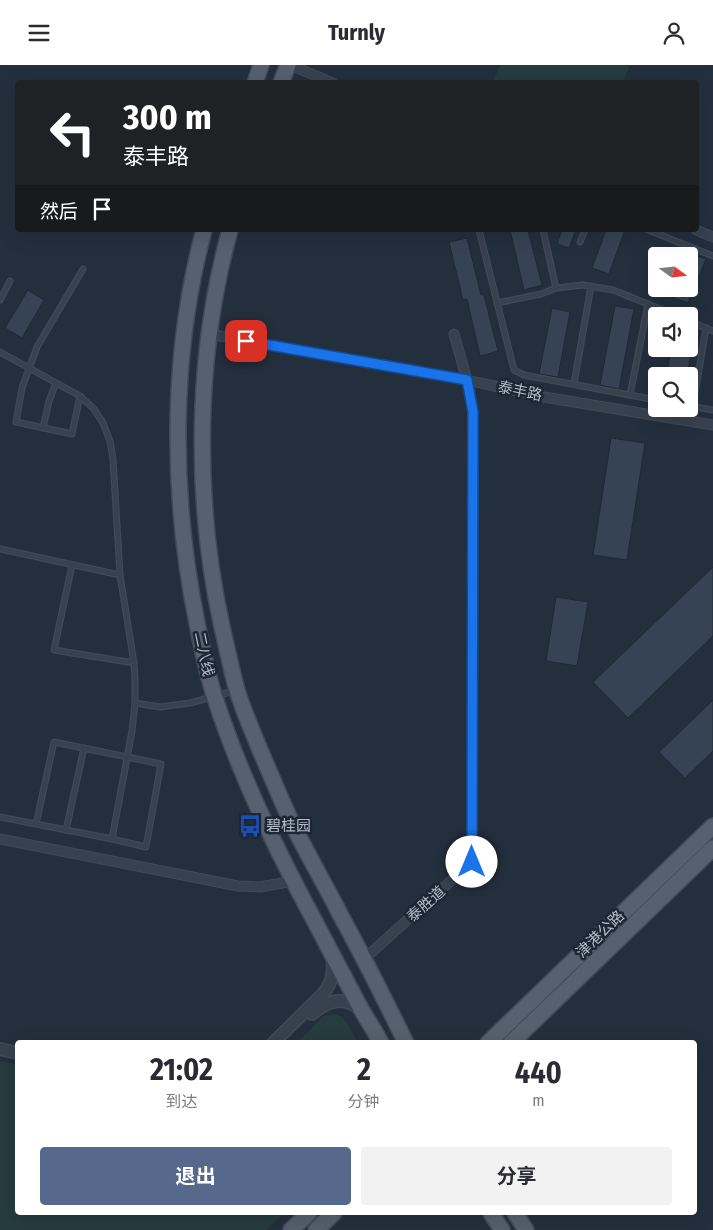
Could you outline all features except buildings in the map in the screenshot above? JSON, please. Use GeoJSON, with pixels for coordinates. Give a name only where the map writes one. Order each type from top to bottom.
{"type":"FeatureCollection","features":[{"type":"Feature","properties":{"kind":"main road"},"geometry":{"type":"LineString","coordinates":[[255,80],[261,65]]}},
{"type":"Feature","properties":{"kind":"main road"},"geometry":{"type":"LineString","coordinates":[[282,80],[289,65]]}},
{"type":"Feature","properties":{"kind":"main road","name":"二八线"},"geometry":{"type":"LineString","coordinates":[[203,232],[195,265],[182,354],[179,389],[178,472],[182,526],[190,585],[208,673],[214,696],[246,781],[272,838],[293,881],[379,1040]]}},
{"type":"Feature","properties":{"kind":"main road","name":"二八线"},"geometry":{"type":"LineString","coordinates":[[230,232],[219,274],[209,335],[202,428],[207,537],[214,585],[229,659],[237,690],[296,831],[404,1040]]}},
{"type":"Feature","properties":{"kind":"main road","name":"津港公路"},"geometry":{"type":"LineString","coordinates":[[491,1040],[713,826]]}},
{"type":"Feature","properties":{"kind":"main road","name":"津港公路"},"geometry":{"type":"LineString","coordinates":[[514,1040],[713,848]]}},
{"type":"Feature","properties":{"kind":"main road"},"geometry":{"type":"LineString","coordinates":[[363,1012],[373,1040]]}},
{"type":"Feature","properties":{"kind":"main road"},"geometry":{"type":"LineString","coordinates":[[291,1230],[307,1215]]}},
{"type":"Feature","properties":{"kind":"main road"},"geometry":{"type":"LineString","coordinates":[[316,1230],[332,1215]]}},
{"type":"Feature","properties":{"kind":"main road"},"geometry":{"type":"LineString","coordinates":[[492,1215],[502,1230]]}},
{"type":"Feature","properties":{"kind":"main road"},"geometry":{"type":"LineString","coordinates":[[516,1215],[526,1230]]}},
{"type":"Feature","properties":{"kind":"street"},"geometry":{"type":"LineString","coordinates":[[289,65],[326,80]]}},
{"type":"Feature","properties":{"kind":"street"},"geometry":{"type":"LineString","coordinates":[[699,231],[713,237]]}},
{"type":"Feature","properties":{"kind":"street","name":"泰胜道"},"geometry":{"type":"LineString","coordinates":[[364,959],[472,862],[473,412],[467,380],[454,334]]}},
{"type":"Feature","properties":{"kind":"street","name":"泰丰路"},"geometry":{"type":"LineString","coordinates":[[209,335],[467,380],[544,397],[713,425]]}},
{"type":"Feature","properties":{"kind":"street"},"geometry":{"type":"LineString","coordinates":[[0,839],[238,886],[260,887],[293,881]]}},
{"type":"Feature","properties":{"kind":"street"},"geometry":{"type":"LineString","coordinates":[[276,1040],[323,994],[329,985],[333,971],[332,954]]}},
{"type":"Feature","properties":{"kind":"street"},"geometry":{"type":"LineString","coordinates":[[285,1040],[320,1006],[329,1002],[351,1003],[363,1012]]}},
{"type":"Feature","properties":{"kind":"street"},"geometry":{"type":"LineString","coordinates":[[0,1043],[15,1046]]}},
{"type":"Feature","properties":{"kind":"street"},"geometry":{"type":"LineString","coordinates":[[0,1049],[15,1052]]}},
{"type":"Feature","properties":{"kind":"lane"},"geometry":{"type":"LineString","coordinates":[[479,232],[514,370],[524,375],[648,398]]}},
{"type":"Feature","properties":{"kind":"lane"},"geometry":{"type":"LineString","coordinates":[[543,232],[556,288]]}},
{"type":"Feature","properties":{"kind":"lane"},"geometry":{"type":"LineString","coordinates":[[580,242],[584,232]]}},
{"type":"Feature","properties":{"kind":"lane"},"geometry":{"type":"LineString","coordinates":[[653,232],[713,256]]}},
{"type":"Feature","properties":{"kind":"lane"},"geometry":{"type":"LineString","coordinates":[[80,396],[72,434],[16,422],[22,388],[37,347],[83,269]]}},
{"type":"Feature","properties":{"kind":"lane"},"geometry":{"type":"LineString","coordinates":[[0,300],[10,281]]}},
{"type":"Feature","properties":{"kind":"lane"},"geometry":{"type":"LineString","coordinates":[[497,303],[541,294],[556,288],[583,285],[612,290],[656,307]]}},
{"type":"Feature","properties":{"kind":"lane"},"geometry":{"type":"LineString","coordinates":[[574,384],[591,286]]}},
{"type":"Feature","properties":{"kind":"lane"},"geometry":{"type":"LineString","coordinates":[[630,395],[648,304]]}},
{"type":"Feature","properties":{"kind":"lane"},"geometry":{"type":"LineString","coordinates":[[698,325],[713,331]]}},
{"type":"Feature","properties":{"kind":"lane"},"geometry":{"type":"LineString","coordinates":[[698,370],[706,328]]}},
{"type":"Feature","properties":{"kind":"lane"},"geometry":{"type":"LineString","coordinates":[[0,352],[80,396],[94,409],[103,423],[110,441],[113,459],[120,575],[134,663],[135,703],[132,731],[112,839]]}},
{"type":"Feature","properties":{"kind":"lane"},"geometry":{"type":"LineString","coordinates":[[43,428],[49,401],[56,383]]}},
{"type":"Feature","properties":{"kind":"lane"},"geometry":{"type":"LineString","coordinates":[[698,407],[713,410]]}},
{"type":"Feature","properties":{"kind":"lane"},"geometry":{"type":"LineString","coordinates":[[0,549],[120,575]]}},
{"type":"Feature","properties":{"kind":"lane"},"geometry":{"type":"LineString","coordinates":[[72,565],[54,650],[134,663]]}},
{"type":"Feature","properties":{"kind":"lane"},"geometry":{"type":"LineString","coordinates":[[135,703],[160,707],[190,703],[237,690]]}},
{"type":"Feature","properties":{"kind":"lane"},"geometry":{"type":"LineString","coordinates":[[0,817],[146,847],[161,764],[54,742],[36,824]]}},
{"type":"Feature","properties":{"kind":"lane"},"geometry":{"type":"LineString","coordinates":[[66,830],[84,748]]}},
{"type":"Feature","properties":{"kind":"green space"},"geometry":{"type":"Polygon","coordinates":[[[500,65],[630,65],[624,80],[494,80],[500,65]]]}},
{"type":"Feature","properties":{"kind":"green space"},"geometry":{"type":"Polygon","coordinates":[[[339,1015],[346,1021],[356,1040],[299,1040],[324,1016],[339,1015]]]}},
{"type":"Feature","properties":{"kind":"green space"},"geometry":{"type":"Polygon","coordinates":[[[0,1061],[15,1064],[15,1215],[282,1215],[266,1230],[0,1230],[0,1061]]]}},
{"type":"Feature","properties":{"kind":"place","name":"碧桂园"},"geometry":{"type":"Point","coordinates":[250,826]}},
{"type":"Feature","properties":{"kind":"route"},"geometry":{"type":"LineString","coordinates":[[246,341],[467,380],[473,412],[472,862]]}}]}
